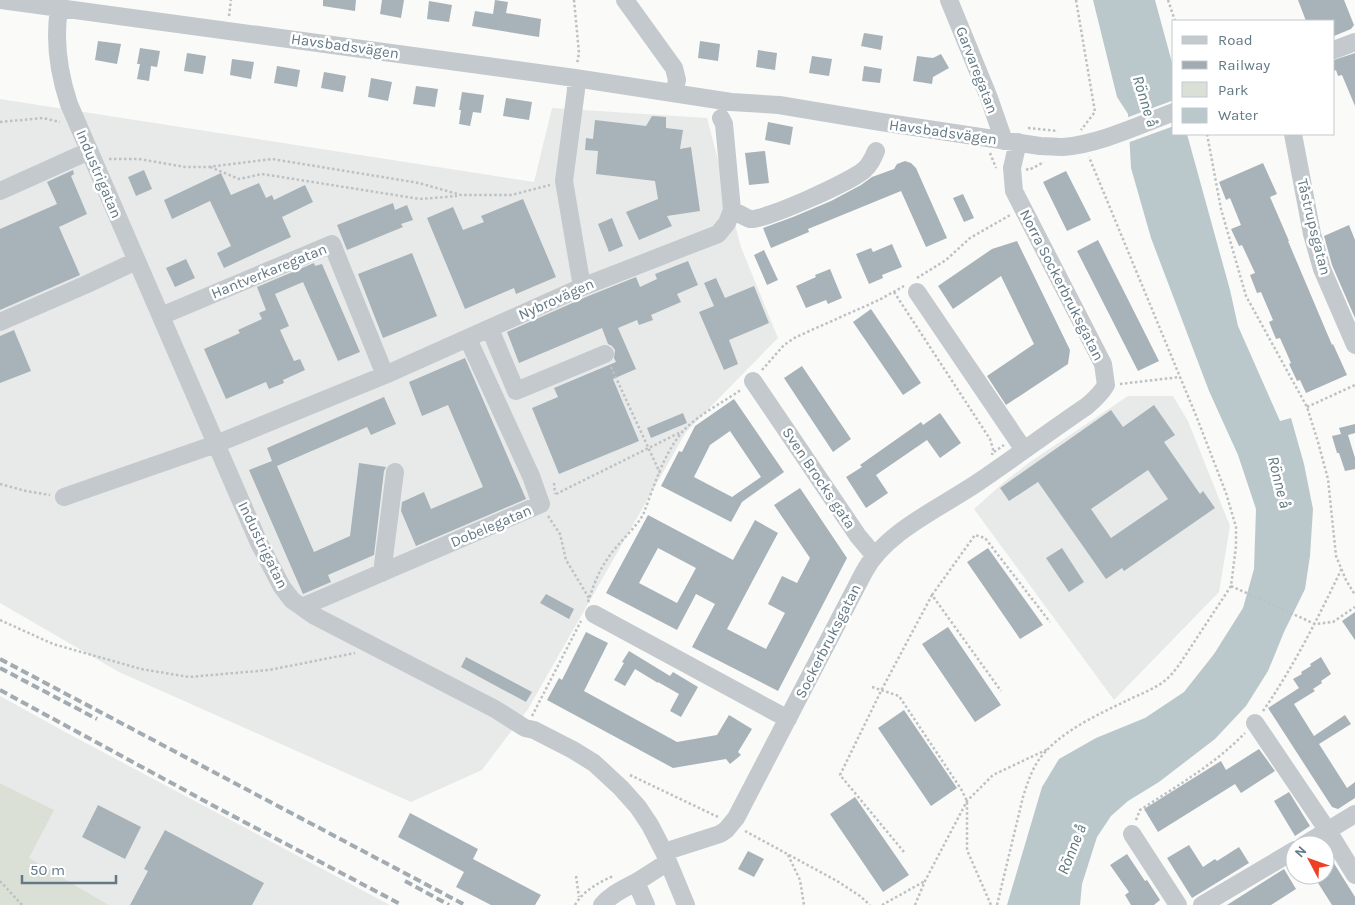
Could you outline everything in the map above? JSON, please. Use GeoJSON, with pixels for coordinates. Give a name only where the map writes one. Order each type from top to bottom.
{"type":"FeatureCollection","features":[{"type":"Feature","properties":{"kind":"street","name":"Havsbadsvägen"},"geometry":{"type":"LineString","coordinates":[[0,0],[575,78],[682,95],[726,112],[779,105],[891,124],[1016,137],[1040,146],[1064,146],[1082,143],[1108,136],[1172,113]]}},
{"type":"Feature","properties":{"kind":"street"},"geometry":{"type":"LineString","coordinates":[[625,0],[674,68],[682,95]]}},
{"type":"Feature","properties":{"kind":"street","name":"Garvaregatan"},"geometry":{"type":"LineString","coordinates":[[950,0],[989,98],[1016,137]]}},
{"type":"Feature","properties":{"kind":"street","name":"Industrigatan"},"geometry":{"type":"LineString","coordinates":[[59,9],[57,20],[60,71],[69,104],[216,444],[271,568],[286,594],[313,615],[495,710],[525,728],[534,730],[573,750],[594,764],[638,807],[656,836],[686,905]]}},
{"type":"Feature","properties":{"kind":"street"},"geometry":{"type":"LineString","coordinates":[[1335,50],[1355,42]]}},
{"type":"Feature","properties":{"kind":"street"},"geometry":{"type":"LineString","coordinates":[[575,78],[576,90],[564,181],[582,287]]}},
{"type":"Feature","properties":{"kind":"street"},"geometry":{"type":"LineString","coordinates":[[726,112],[724,124],[732,210],[750,219],[760,218],[780,211],[830,189],[863,171],[873,160],[876,151]]}},
{"type":"Feature","properties":{"kind":"street","name":"Tåstrupsgatan"},"geometry":{"type":"LineString","coordinates":[[1293,135],[1312,234],[1322,269],[1355,345]]}},
{"type":"Feature","properties":{"kind":"street","name":"Norra Sockerbruksgatan"},"geometry":{"type":"LineString","coordinates":[[1016,137],[1012,168],[1014,191],[1102,364],[1106,385]]}},
{"type":"Feature","properties":{"kind":"street"},"geometry":{"type":"LineString","coordinates":[[0,191],[91,155]]}},
{"type":"Feature","properties":{"kind":"street","name":"Nybrovägen"},"geometry":{"type":"LineString","coordinates":[[64,497],[216,444],[385,375],[582,287],[718,234],[727,223],[732,210]]}},
{"type":"Feature","properties":{"kind":"street","name":"Hantverkaregatan"},"geometry":{"type":"LineString","coordinates":[[161,316],[332,244],[385,375]]}},
{"type":"Feature","properties":{"kind":"street"},"geometry":{"type":"LineString","coordinates":[[0,322],[136,261]]}},
{"type":"Feature","properties":{"kind":"street"},"geometry":{"type":"LineString","coordinates":[[917,292],[1019,443],[1087,406],[1101,393],[1106,385]]}},
{"type":"Feature","properties":{"kind":"street"},"geometry":{"type":"LineString","coordinates":[[490,329],[516,391],[605,354]]}},
{"type":"Feature","properties":{"kind":"street","name":"Dobelegatan"},"geometry":{"type":"LineString","coordinates":[[302,607],[541,504],[531,476],[468,339]]}},
{"type":"Feature","properties":{"kind":"street","name":"Sven Brocks gata"},"geometry":{"type":"LineString","coordinates":[[753,381],[858,536],[874,555]]}},
{"type":"Feature","properties":{"kind":"street","name":"Sockerbruksgatan"},"geometry":{"type":"LineString","coordinates":[[602,905],[617,892],[636,882],[666,857],[720,834],[726,822],[736,818],[874,555],[887,542],[905,529],[976,484],[1019,443]]}},
{"type":"Feature","properties":{"kind":"street"},"geometry":{"type":"LineString","coordinates":[[382,573],[395,472]]}},
{"type":"Feature","properties":{"kind":"street"},"geometry":{"type":"LineString","coordinates":[[588,610],[788,719]]}},
{"type":"Feature","properties":{"kind":"street"},"geometry":{"type":"LineString","coordinates":[[1255,723],[1328,831],[1355,875]]}},
{"type":"Feature","properties":{"kind":"street"},"geometry":{"type":"LineString","coordinates":[[1321,835],[1355,814]]}},
{"type":"Feature","properties":{"kind":"street"},"geometry":{"type":"LineString","coordinates":[[1132,834],[1178,905]]}},
{"type":"Feature","properties":{"kind":"street"},"geometry":{"type":"LineString","coordinates":[[1202,905],[1285,856]]}},
{"type":"Feature","properties":{"kind":"street"},"geometry":{"type":"LineString","coordinates":[[636,882],[646,905]]}},
{"type":"Feature","properties":{"kind":"path"},"geometry":{"type":"LineString","coordinates":[[574,0],[579,53],[575,78]]}},
{"type":"Feature","properties":{"kind":"path"},"geometry":{"type":"LineString","coordinates":[[1076,0],[1095,112],[1079,133]]}},
{"type":"Feature","properties":{"kind":"path"},"geometry":{"type":"LineString","coordinates":[[1168,0],[1175,20]]}},
{"type":"Feature","properties":{"kind":"path"},"geometry":{"type":"LineString","coordinates":[[0,122],[43,118],[79,126]]}},
{"type":"Feature","properties":{"kind":"path"},"geometry":{"type":"LineString","coordinates":[[1016,137],[1061,131]]}},
{"type":"Feature","properties":{"kind":"path"},"geometry":{"type":"LineString","coordinates":[[1207,135],[1221,209],[1246,296],[1307,407],[1328,479],[1336,556],[1346,580],[1355,595]]}},
{"type":"Feature","properties":{"kind":"path"},"geometry":{"type":"LineString","coordinates":[[987,147],[1000,176]]}},
{"type":"Feature","properties":{"kind":"path"},"geometry":{"type":"LineString","coordinates":[[915,905],[925,881],[967,801],[993,775],[1050,748],[1083,723],[1148,690],[1169,677],[1180,665],[1232,586],[1236,527],[1226,493],[1213,457],[1087,154]]}},
{"type":"Feature","properties":{"kind":"path"},"geometry":{"type":"LineString","coordinates":[[91,155],[185,167],[208,167],[272,159],[419,184],[461,196]]}},
{"type":"Feature","properties":{"kind":"path"},"geometry":{"type":"LineString","coordinates":[[208,167],[239,179],[262,174],[420,199],[511,195],[564,181]]}},
{"type":"Feature","properties":{"kind":"path"},"geometry":{"type":"LineString","coordinates":[[525,728],[588,610],[597,577],[607,559],[643,515],[670,451],[684,430],[696,419],[753,381],[784,345],[796,337],[894,292],[946,260],[970,238],[1016,212],[1024,210]]}},
{"type":"Feature","properties":{"kind":"path"},"geometry":{"type":"LineString","coordinates":[[894,292],[990,440],[993,446],[990,459]]}},
{"type":"Feature","properties":{"kind":"path"},"geometry":{"type":"LineString","coordinates":[[605,354],[660,473]]}},
{"type":"Feature","properties":{"kind":"path"},"geometry":{"type":"LineString","coordinates":[[1106,385],[1180,377]]}},
{"type":"Feature","properties":{"kind":"path"},"geometry":{"type":"LineString","coordinates":[[1307,407],[1355,385]]}},
{"type":"Feature","properties":{"kind":"path"},"geometry":{"type":"LineString","coordinates":[[556,494],[684,430]]}},
{"type":"Feature","properties":{"kind":"path"},"geometry":{"type":"LineString","coordinates":[[993,452],[1019,443]]}},
{"type":"Feature","properties":{"kind":"path"},"geometry":{"type":"LineString","coordinates":[[0,484],[26,491],[64,497]]}},
{"type":"Feature","properties":{"kind":"path"},"geometry":{"type":"LineString","coordinates":[[541,504],[560,534],[566,560],[588,610]]}},
{"type":"Feature","properties":{"kind":"path"},"geometry":{"type":"LineString","coordinates":[[904,852],[840,775],[882,689],[932,595],[975,535],[985,538],[1050,622]]}},
{"type":"Feature","properties":{"kind":"path"},"geometry":{"type":"LineString","coordinates":[[1132,834],[1140,810],[1213,761],[1255,723],[1294,663],[1342,568]]}},
{"type":"Feature","properties":{"kind":"path"},"geometry":{"type":"LineString","coordinates":[[1232,586],[1315,624],[1333,622],[1355,607]]}},
{"type":"Feature","properties":{"kind":"path"},"geometry":{"type":"LineString","coordinates":[[932,595],[1001,691]]}},
{"type":"Feature","properties":{"kind":"path"},"geometry":{"type":"LineString","coordinates":[[0,620],[53,644],[141,669],[189,677],[269,670],[360,652],[367,643]]}},
{"type":"Feature","properties":{"kind":"path"},"geometry":{"type":"LineString","coordinates":[[872,687],[899,696],[962,789],[967,801],[967,850],[991,905]]}},
{"type":"Feature","properties":{"kind":"path"},"geometry":{"type":"LineString","coordinates":[[997,905],[1028,783],[1038,762],[1050,748]]}},
{"type":"Feature","properties":{"kind":"path"},"geometry":{"type":"LineString","coordinates":[[628,774],[721,819],[837,881],[870,905]]}},
{"type":"Feature","properties":{"kind":"path"},"geometry":{"type":"LineString","coordinates":[[788,855],[800,880],[804,905]]}},
{"type":"Feature","properties":{"kind":"path"},"geometry":{"type":"LineString","coordinates":[[575,905],[579,898],[593,887],[606,879],[620,874]]}},
{"type":"Feature","properties":{"kind":"path"},"geometry":{"type":"LineString","coordinates":[[576,876],[579,898]]}},
{"type":"Feature","properties":{"kind":"path"},"geometry":{"type":"LineString","coordinates":[[0,880],[22,905]]}},
{"type":"Feature","properties":{"kind":"path"},"geometry":{"type":"LineString","coordinates":[[882,905],[925,881]]}},
{"type":"Feature","properties":{"kind":"shaded area"},"geometry":{"type":"Polygon","coordinates":[[[0,99],[534,182],[552,108],[707,118],[741,247],[778,338],[686,432],[528,709],[482,770],[411,802],[119,672],[0,603],[0,99]]]}},
{"type":"Feature","properties":{"kind":"shaded area"},"geometry":{"type":"Polygon","coordinates":[[[1128,396],[1173,396],[1188,421],[1230,526],[1219,592],[1114,700],[974,509],[1030,462],[1128,396]]]}},
{"type":"Feature","properties":{"kind":"shaded area"},"geometry":{"type":"Polygon","coordinates":[[[0,696],[390,905],[109,905],[28,858],[53,810],[0,783],[0,696]]]}},
{"type":"Feature","properties":{"kind":"green space"},"geometry":{"type":"Polygon","coordinates":[[[0,783],[54,810],[29,858],[109,905],[0,905],[0,783]]]}},
{"type":"Feature","properties":{"kind":"water","name":"Rönne å"},"geometry":{"type":"Polygon","coordinates":[[[1093,0],[1155,0],[1172,63],[1172,135],[1187,135],[1230,290],[1238,326],[1280,421],[1291,418],[1304,464],[1313,509],[1310,556],[1305,589],[1268,671],[1246,706],[1215,739],[1159,782],[1128,801],[1111,816],[1097,837],[1082,884],[1080,905],[1007,905],[1042,787],[1059,759],[1096,738],[1145,718],[1184,692],[1214,654],[1243,608],[1254,569],[1256,509],[1238,455],[1209,391],[1151,238],[1131,168],[1128,114],[1117,97],[1093,0]]]}},
{"type":"Feature","properties":{"kind":"pier"},"geometry":{"type":"Polygon","coordinates":[[[1172,101],[1172,127],[1127,143],[1126,118],[1172,101]]]}},
{"type":"Feature","properties":{"kind":"building"},"geometry":{"type":"Polygon","coordinates":[[[323,0],[356,0],[355,11],[323,6],[323,0]]]}},
{"type":"Feature","properties":{"kind":"building"},"geometry":{"type":"Polygon","coordinates":[[[382,0],[404,0],[401,18],[380,14],[382,0]]]}},
{"type":"Feature","properties":{"kind":"building"},"geometry":{"type":"Polygon","coordinates":[[[495,0],[508,2],[506,13],[541,19],[539,37],[472,26],[475,11],[493,14],[495,0]]]}},
{"type":"Feature","properties":{"kind":"building"},"geometry":{"type":"Polygon","coordinates":[[[1298,0],[1344,0],[1354,25],[1351,29],[1335,36],[1335,20],[1306,20],[1298,0]]]}},
{"type":"Feature","properties":{"kind":"building"},"geometry":{"type":"Polygon","coordinates":[[[429,1],[452,5],[449,22],[427,19],[429,1]]]}},
{"type":"Feature","properties":{"kind":"building"},"geometry":{"type":"Polygon","coordinates":[[[864,33],[883,36],[881,50],[861,46],[864,33]]]}},
{"type":"Feature","properties":{"kind":"building"},"geometry":{"type":"Polygon","coordinates":[[[98,41],[121,44],[117,64],[95,60],[98,41]]]}},
{"type":"Feature","properties":{"kind":"building"},"geometry":{"type":"Polygon","coordinates":[[[700,41],[720,44],[718,61],[698,58],[700,41]]]}},
{"type":"Feature","properties":{"kind":"building"},"geometry":{"type":"Polygon","coordinates":[[[140,48],[160,51],[157,67],[151,66],[149,81],[137,79],[140,64],[137,64],[140,48]]]}},
{"type":"Feature","properties":{"kind":"building"},"geometry":{"type":"Polygon","coordinates":[[[758,50],[777,53],[775,70],[756,67],[758,50]]]}},
{"type":"Feature","properties":{"kind":"building"},"geometry":{"type":"Polygon","coordinates":[[[187,53],[206,56],[203,74],[184,71],[187,53]]]}},
{"type":"Feature","properties":{"kind":"building"},"geometry":{"type":"Polygon","coordinates":[[[1355,53],[1355,106],[1342,75],[1338,76],[1335,70],[1335,60],[1355,53]]]}},
{"type":"Feature","properties":{"kind":"building"},"geometry":{"type":"Polygon","coordinates":[[[941,54],[949,68],[933,77],[932,84],[913,81],[917,56],[933,58],[941,54]]]}},
{"type":"Feature","properties":{"kind":"building"},"geometry":{"type":"Polygon","coordinates":[[[812,56],[832,59],[829,76],[809,73],[812,56]]]}},
{"type":"Feature","properties":{"kind":"building"},"geometry":{"type":"Polygon","coordinates":[[[232,59],[254,62],[251,79],[230,75],[232,59]]]}},
{"type":"Feature","properties":{"kind":"building"},"geometry":{"type":"Polygon","coordinates":[[[277,66],[300,70],[297,87],[274,83],[277,66]]]}},
{"type":"Feature","properties":{"kind":"building"},"geometry":{"type":"Polygon","coordinates":[[[864,66],[882,69],[880,83],[862,81],[864,66]]]}},
{"type":"Feature","properties":{"kind":"building"},"geometry":{"type":"Polygon","coordinates":[[[324,72],[346,76],[343,92],[321,88],[324,72]]]}},
{"type":"Feature","properties":{"kind":"building"},"geometry":{"type":"Polygon","coordinates":[[[371,78],[392,82],[388,101],[368,97],[371,78]]]}},
{"type":"Feature","properties":{"kind":"building"},"geometry":{"type":"Polygon","coordinates":[[[416,86],[438,89],[435,107],[413,104],[416,86]]]}},
{"type":"Feature","properties":{"kind":"building"},"geometry":{"type":"Polygon","coordinates":[[[462,92],[484,95],[481,113],[473,112],[470,126],[459,124],[462,92]]]}},
{"type":"Feature","properties":{"kind":"building"},"geometry":{"type":"Polygon","coordinates":[[[506,98],[532,102],[529,120],[503,116],[506,98]]]}},
{"type":"Feature","properties":{"kind":"building"},"geometry":{"type":"Polygon","coordinates":[[[652,116],[666,117],[666,128],[683,130],[680,149],[691,147],[700,211],[667,216],[672,226],[639,240],[626,212],[658,199],[655,181],[596,174],[598,151],[585,150],[586,138],[593,139],[595,120],[646,126],[652,116]]]}},
{"type":"Feature","properties":{"kind":"building"},"geometry":{"type":"Polygon","coordinates":[[[768,122],[793,127],[790,145],[765,140],[768,122]]]}},
{"type":"Feature","properties":{"kind":"building"},"geometry":{"type":"Polygon","coordinates":[[[765,151],[769,183],[749,185],[745,153],[765,151]]]}},
{"type":"Feature","properties":{"kind":"building"},"geometry":{"type":"Polygon","coordinates":[[[905,161],[911,163],[916,168],[947,238],[926,247],[901,191],[808,229],[809,232],[771,248],[763,228],[831,201],[872,177],[894,169],[897,164],[905,161]]]}},
{"type":"Feature","properties":{"kind":"building"},"geometry":{"type":"Polygon","coordinates":[[[1263,163],[1277,194],[1270,197],[1332,345],[1347,375],[1306,393],[1300,380],[1297,381],[1280,338],[1276,339],[1269,322],[1273,320],[1261,292],[1257,293],[1250,275],[1255,273],[1242,245],[1239,246],[1231,229],[1241,225],[1230,198],[1226,200],[1219,182],[1263,163]]]}},
{"type":"Feature","properties":{"kind":"building"},"geometry":{"type":"Polygon","coordinates":[[[73,170],[74,174],[71,176],[87,214],[59,227],[80,275],[0,310],[0,229],[57,204],[47,182],[73,170]]]}},
{"type":"Feature","properties":{"kind":"building"},"geometry":{"type":"Polygon","coordinates":[[[144,170],[152,189],[136,196],[128,177],[144,170]]]}},
{"type":"Feature","properties":{"kind":"building"},"geometry":{"type":"Polygon","coordinates":[[[1066,171],[1091,220],[1067,231],[1043,182],[1066,171]]]}},
{"type":"Feature","properties":{"kind":"building"},"geometry":{"type":"Polygon","coordinates":[[[221,173],[231,195],[259,183],[266,198],[272,195],[274,200],[305,185],[313,202],[282,217],[291,237],[224,268],[217,253],[231,246],[210,201],[172,219],[164,200],[221,173]]]}},
{"type":"Feature","properties":{"kind":"building"},"geometry":{"type":"Polygon","coordinates":[[[963,194],[974,218],[964,222],[953,198],[963,194]]]}},
{"type":"Feature","properties":{"kind":"building"},"geometry":{"type":"Polygon","coordinates":[[[523,199],[556,277],[516,294],[514,288],[465,309],[427,218],[453,207],[463,230],[484,222],[481,216],[523,199]]]}},
{"type":"Feature","properties":{"kind":"building"},"geometry":{"type":"Polygon","coordinates":[[[393,203],[395,210],[407,205],[413,220],[401,224],[403,227],[347,250],[337,225],[393,203]]]}},
{"type":"Feature","properties":{"kind":"building"},"geometry":{"type":"Polygon","coordinates":[[[612,218],[623,246],[609,252],[598,224],[612,218]]]}},
{"type":"Feature","properties":{"kind":"building"},"geometry":{"type":"Polygon","coordinates":[[[1349,225],[1355,240],[1355,318],[1332,265],[1324,236],[1349,225]]]}},
{"type":"Feature","properties":{"kind":"building"},"geometry":{"type":"Polygon","coordinates":[[[1098,240],[1159,361],[1138,371],[1077,251],[1098,240]]]}},
{"type":"Feature","properties":{"kind":"building"},"geometry":{"type":"Polygon","coordinates":[[[1017,241],[1070,350],[1068,364],[1006,405],[987,376],[1034,344],[1001,276],[953,309],[938,286],[992,249],[1017,241]]]}},
{"type":"Feature","properties":{"kind":"building"},"geometry":{"type":"Polygon","coordinates":[[[892,244],[902,267],[882,275],[883,278],[869,284],[856,254],[871,248],[873,252],[892,244]]]}},
{"type":"Feature","properties":{"kind":"building"},"geometry":{"type":"Polygon","coordinates":[[[764,250],[778,280],[767,285],[754,255],[764,250]]]}},
{"type":"Feature","properties":{"kind":"building"},"geometry":{"type":"Polygon","coordinates":[[[412,253],[437,316],[383,338],[358,274],[412,253]]]}},
{"type":"Feature","properties":{"kind":"building"},"geometry":{"type":"Polygon","coordinates":[[[186,259],[195,278],[175,287],[166,268],[186,259]]]}},
{"type":"Feature","properties":{"kind":"building"},"geometry":{"type":"Polygon","coordinates":[[[688,261],[698,285],[677,294],[681,302],[651,315],[653,320],[639,325],[637,320],[618,328],[636,369],[613,379],[639,441],[559,474],[532,408],[558,397],[554,388],[616,362],[614,358],[615,350],[608,344],[602,328],[519,363],[507,332],[636,277],[640,287],[657,279],[655,274],[688,261]]]}},
{"type":"Feature","properties":{"kind":"building"},"geometry":{"type":"Polygon","coordinates":[[[314,263],[315,266],[322,264],[360,352],[338,361],[303,282],[275,294],[289,326],[280,330],[294,361],[300,359],[305,370],[283,380],[284,383],[269,389],[266,382],[226,399],[204,349],[240,333],[238,330],[262,319],[259,313],[266,310],[257,287],[314,263]]]}},
{"type":"Feature","properties":{"kind":"building"},"geometry":{"type":"Polygon","coordinates":[[[830,269],[842,298],[828,304],[826,300],[806,308],[796,286],[830,269]]]}},
{"type":"Feature","properties":{"kind":"building"},"geometry":{"type":"Polygon","coordinates":[[[716,278],[725,298],[754,286],[769,323],[729,340],[738,364],[724,370],[699,312],[714,306],[704,283],[716,278]]]}},
{"type":"Feature","properties":{"kind":"building"},"geometry":{"type":"Polygon","coordinates":[[[871,309],[921,383],[903,395],[853,322],[871,309]]]}},
{"type":"Feature","properties":{"kind":"building"},"geometry":{"type":"Polygon","coordinates":[[[14,330],[31,371],[0,383],[0,336],[14,330]]]}},
{"type":"Feature","properties":{"kind":"building"},"geometry":{"type":"Polygon","coordinates":[[[465,358],[526,499],[416,546],[401,511],[402,502],[424,492],[431,509],[483,487],[448,405],[422,416],[409,382],[465,358]]]}},
{"type":"Feature","properties":{"kind":"building"},"geometry":{"type":"Polygon","coordinates":[[[802,366],[851,439],[833,452],[784,378],[802,366]]]}},
{"type":"Feature","properties":{"kind":"building"},"geometry":{"type":"Polygon","coordinates":[[[384,397],[396,424],[371,435],[367,427],[277,466],[314,552],[350,536],[359,463],[386,467],[374,555],[328,575],[331,582],[303,594],[249,470],[272,461],[267,448],[384,397]]]}},
{"type":"Feature","properties":{"kind":"building"},"geometry":{"type":"Polygon","coordinates":[[[734,399],[784,472],[742,502],[731,522],[661,486],[679,451],[682,452],[695,426],[734,399]],[[730,431],[710,445],[694,477],[732,497],[761,477],[730,431]]]}},
{"type":"Feature","properties":{"kind":"building"},"geometry":{"type":"Polygon","coordinates":[[[1154,405],[1175,435],[1164,442],[1200,494],[1203,491],[1215,508],[1124,571],[1122,568],[1106,579],[1038,482],[1009,501],[1000,488],[1111,410],[1123,427],[1154,405]],[[1148,470],[1091,509],[1111,538],[1168,499],[1148,470]]]}},
{"type":"Feature","properties":{"kind":"building"},"geometry":{"type":"Polygon","coordinates":[[[683,413],[687,423],[651,438],[647,428],[683,413]]]}},
{"type":"Feature","properties":{"kind":"building"},"geometry":{"type":"Polygon","coordinates":[[[940,413],[961,443],[940,458],[927,440],[876,475],[888,493],[866,508],[846,477],[921,422],[923,425],[940,413]]]}},
{"type":"Feature","properties":{"kind":"building"},"geometry":{"type":"Polygon","coordinates":[[[1355,424],[1355,433],[1348,435],[1355,458],[1355,469],[1345,471],[1332,436],[1341,434],[1339,428],[1355,424]]]}},
{"type":"Feature","properties":{"kind":"building"},"geometry":{"type":"Polygon","coordinates":[[[800,488],[847,558],[778,691],[692,647],[715,604],[696,594],[677,630],[606,593],[648,515],[733,560],[755,520],[778,533],[727,629],[766,649],[785,613],[768,604],[782,576],[797,583],[810,558],[774,505],[800,488]],[[658,548],[639,583],[677,603],[696,568],[658,548]]]}},
{"type":"Feature","properties":{"kind":"building"},"geometry":{"type":"Polygon","coordinates":[[[988,548],[1043,625],[1020,639],[967,562],[988,548]]]}},
{"type":"Feature","properties":{"kind":"building"},"geometry":{"type":"Polygon","coordinates":[[[1062,548],[1084,582],[1069,592],[1046,558],[1062,548]]]}},
{"type":"Feature","properties":{"kind":"building"},"geometry":{"type":"Polygon","coordinates":[[[546,594],[574,609],[569,619],[540,603],[546,594]]]}},
{"type":"Feature","properties":{"kind":"building"},"geometry":{"type":"Polygon","coordinates":[[[1355,612],[1355,640],[1342,621],[1355,612]]]}},
{"type":"Feature","properties":{"kind":"building"},"geometry":{"type":"Polygon","coordinates":[[[948,627],[1001,705],[975,722],[922,644],[948,627]]]}},
{"type":"Feature","properties":{"kind":"building"},"geometry":{"type":"Polygon","coordinates":[[[586,632],[608,643],[584,691],[677,742],[717,735],[729,715],[752,729],[738,752],[741,755],[730,764],[726,759],[673,768],[547,700],[559,678],[562,680],[586,632]]]}},
{"type":"Feature","properties":{"kind":"building"},"geometry":{"type":"Polygon","coordinates":[[[629,651],[670,676],[673,672],[698,687],[681,717],[670,711],[679,694],[635,669],[625,686],[614,680],[629,651]]]}},
{"type":"Feature","properties":{"kind":"building"},"geometry":{"type":"Polygon","coordinates":[[[466,657],[532,692],[526,702],[461,667],[466,657]]]}},
{"type":"Feature","properties":{"kind":"building"},"geometry":{"type":"Polygon","coordinates":[[[1321,657],[1331,674],[1313,689],[1315,691],[1294,704],[1314,736],[1345,715],[1351,724],[1319,744],[1347,788],[1355,782],[1355,798],[1338,809],[1332,807],[1268,708],[1299,688],[1293,679],[1302,674],[1301,672],[1321,657]]]}},
{"type":"Feature","properties":{"kind":"building"},"geometry":{"type":"Polygon","coordinates":[[[904,710],[957,788],[931,806],[878,728],[904,710]]]}},
{"type":"Feature","properties":{"kind":"building"},"geometry":{"type":"Polygon","coordinates":[[[1259,749],[1275,771],[1241,793],[1235,784],[1158,832],[1144,809],[1221,761],[1226,770],[1259,749]]]}},
{"type":"Feature","properties":{"kind":"building"},"geometry":{"type":"Polygon","coordinates":[[[1289,792],[1310,826],[1294,835],[1274,801],[1289,792]]]}},
{"type":"Feature","properties":{"kind":"building"},"geometry":{"type":"Polygon","coordinates":[[[855,797],[909,875],[883,892],[830,814],[855,797]]]}},
{"type":"Feature","properties":{"kind":"building"},"geometry":{"type":"Polygon","coordinates":[[[98,805],[141,827],[125,859],[82,837],[98,805]]]}},
{"type":"Feature","properties":{"kind":"building"},"geometry":{"type":"Polygon","coordinates":[[[410,813],[478,849],[473,859],[541,895],[535,905],[491,905],[456,887],[464,872],[398,837],[410,813]]]}},
{"type":"Feature","properties":{"kind":"building"},"geometry":{"type":"Polygon","coordinates":[[[165,830],[264,883],[252,905],[130,905],[148,871],[144,869],[165,830]]]}},
{"type":"Feature","properties":{"kind":"building"},"geometry":{"type":"Polygon","coordinates":[[[1189,845],[1203,867],[1215,859],[1217,861],[1239,847],[1249,863],[1192,898],[1167,858],[1189,845]]]}},
{"type":"Feature","properties":{"kind":"building"},"geometry":{"type":"Polygon","coordinates":[[[748,851],[764,859],[754,877],[738,869],[748,851]]]}},
{"type":"Feature","properties":{"kind":"building"},"geometry":{"type":"Polygon","coordinates":[[[1127,854],[1160,900],[1154,905],[1131,905],[1125,895],[1129,892],[1110,865],[1127,854]]]}},
{"type":"Feature","properties":{"kind":"building"},"geometry":{"type":"Polygon","coordinates":[[[1335,865],[1355,897],[1355,905],[1332,905],[1319,885],[1335,885],[1335,865]]]}},
{"type":"Feature","properties":{"kind":"building"},"geometry":{"type":"Polygon","coordinates":[[[1284,869],[1285,885],[1294,885],[1296,889],[1271,905],[1227,905],[1284,869]]]}},
{"type":"Feature","properties":{"kind":"railway"},"geometry":{"type":"LineString","coordinates":[[0,659],[465,905]]}},
{"type":"Feature","properties":{"kind":"railway"},"geometry":{"type":"LineString","coordinates":[[0,668],[97,719]]}},
{"type":"Feature","properties":{"kind":"railway"},"geometry":{"type":"LineString","coordinates":[[0,690],[402,905]]}},
{"type":"Feature","properties":{"kind":"railway"},"geometry":{"type":"LineString","coordinates":[[405,881],[449,905]]}}]}
